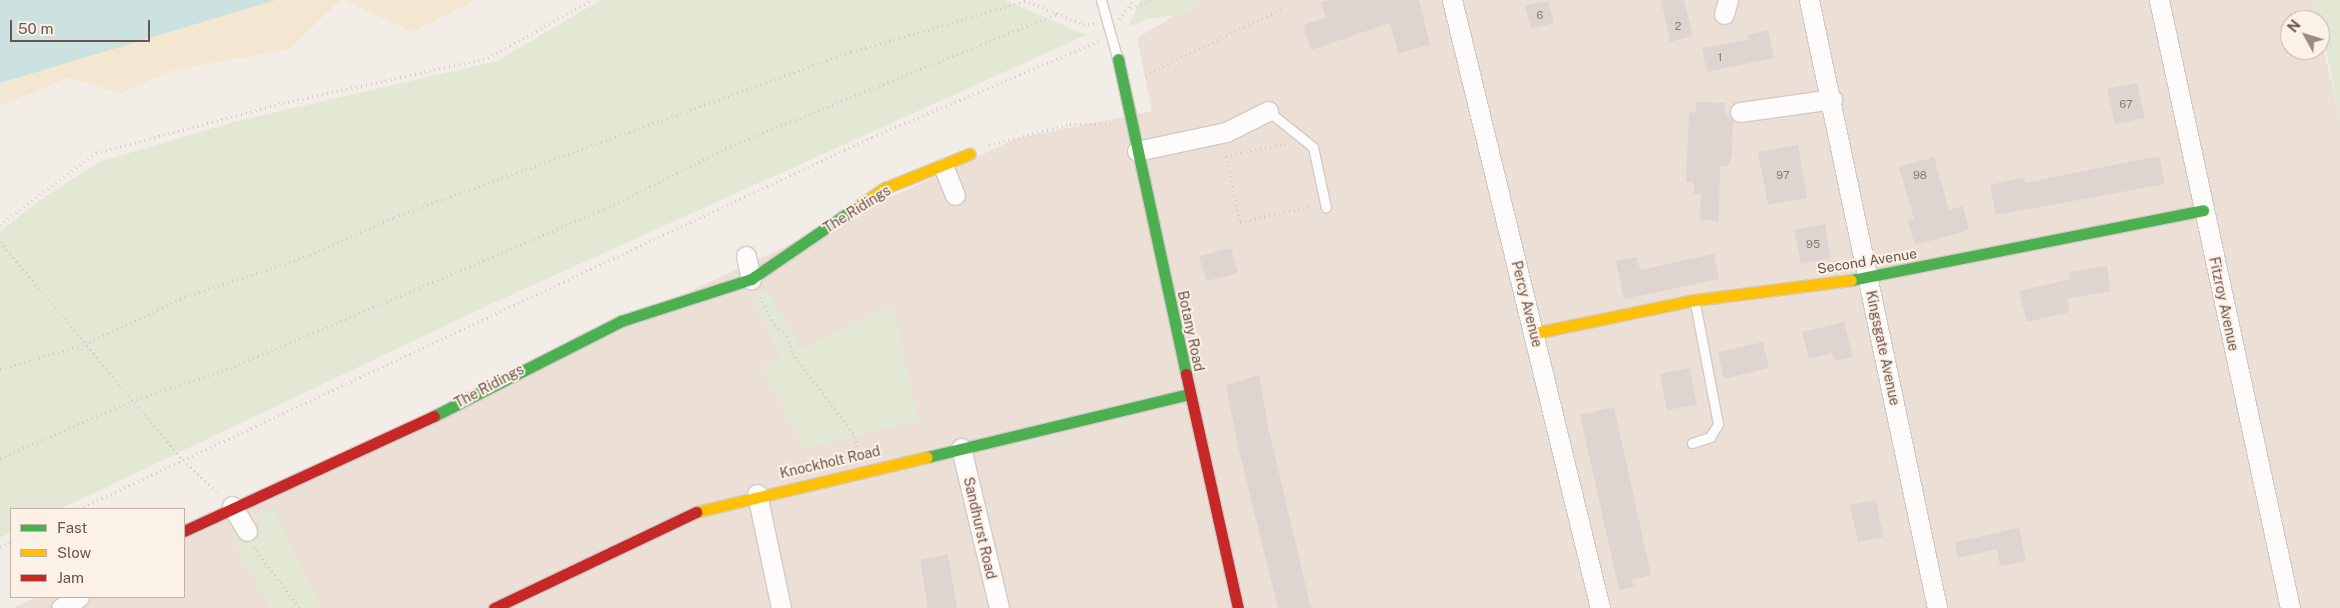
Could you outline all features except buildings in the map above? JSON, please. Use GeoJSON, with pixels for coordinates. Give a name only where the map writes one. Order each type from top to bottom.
{"type":"FeatureCollection","features":[{"type":"Feature","properties":{"kind":"street","name":"Percy Avenue"},"geometry":{"type":"LineString","coordinates":[[1452,0],[1600,608]]}},
{"type":"Feature","properties":{"kind":"street","name":"Kingsgate Avenue"},"geometry":{"type":"LineString","coordinates":[[1809,0],[1832,99],[1938,608]]}},
{"type":"Feature","properties":{"kind":"street","name":"Fitzroy Avenue"},"geometry":{"type":"LineString","coordinates":[[2159,0],[2290,608]]}},
{"type":"Feature","properties":{"kind":"street","name":"Botany Road"},"geometry":{"type":"LineString","coordinates":[[1118,59],[1135,123],[1137,151],[1238,608]]}},
{"type":"Feature","properties":{"kind":"street"},"geometry":{"type":"LineString","coordinates":[[1740,112],[1832,99]]}},
{"type":"Feature","properties":{"kind":"street"},"geometry":{"type":"LineString","coordinates":[[1137,151],[1226,132],[1268,111]]}},
{"type":"Feature","properties":{"kind":"street","name":"The Ridings"},"geometry":{"type":"LineString","coordinates":[[185,530],[232,506],[395,436],[621,321],[751,279],[885,188],[944,168],[969,154]]}},
{"type":"Feature","properties":{"kind":"street"},"geometry":{"type":"LineString","coordinates":[[944,168],[955,195]]}},
{"type":"Feature","properties":{"kind":"street","name":"Second Avenue"},"geometry":{"type":"LineString","coordinates":[[1534,333],[1695,300],[1868,278],[2203,210]]}},
{"type":"Feature","properties":{"kind":"street"},"geometry":{"type":"LineString","coordinates":[[746,256],[751,279]]}},
{"type":"Feature","properties":{"kind":"street","name":"Knockholt Road"},"geometry":{"type":"LineString","coordinates":[[494,608],[683,515],[757,494],[861,469],[961,448],[1190,394]]}},
{"type":"Feature","properties":{"kind":"street","name":"Sandhurst Road"},"geometry":{"type":"LineString","coordinates":[[961,448],[999,608]]}},
{"type":"Feature","properties":{"kind":"street"},"geometry":{"type":"LineString","coordinates":[[757,494],[781,608]]}},
{"type":"Feature","properties":{"kind":"street"},"geometry":{"type":"LineString","coordinates":[[232,506],[247,531]]}},
{"type":"Feature","properties":{"kind":"street"},"geometry":{"type":"LineString","coordinates":[[60,604],[76,598]]}},
{"type":"Feature","properties":{"kind":"lane"},"geometry":{"type":"LineString","coordinates":[[1101,0],[1104,24],[1118,59]]}},
{"type":"Feature","properties":{"kind":"lane"},"geometry":{"type":"LineString","coordinates":[[1268,111],[1313,147],[1322,207]]}},
{"type":"Feature","properties":{"kind":"lane"},"geometry":{"type":"LineString","coordinates":[[1692,442],[1710,437],[1718,424],[1695,300]]}},
{"type":"Feature","properties":{"kind":"path"},"geometry":{"type":"LineString","coordinates":[[0,225],[96,154],[284,103],[488,58],[591,0]]}},
{"type":"Feature","properties":{"kind":"path"},"geometry":{"type":"LineString","coordinates":[[0,369],[85,344],[185,297],[310,255],[394,217],[851,52],[1024,0],[1083,24],[1104,24],[1117,20],[1131,8],[1151,0]]}},
{"type":"Feature","properties":{"kind":"path"},"geometry":{"type":"LineString","coordinates":[[1131,8],[1134,0]]}},
{"type":"Feature","properties":{"kind":"path"},"geometry":{"type":"LineString","coordinates":[[1145,85],[1144,76],[1281,9]]}},
{"type":"Feature","properties":{"kind":"path"},"geometry":{"type":"LineString","coordinates":[[0,458],[132,401],[230,368],[605,209],[739,142],[1057,14]]}},
{"type":"Feature","properties":{"kind":"path"},"geometry":{"type":"LineString","coordinates":[[81,508],[872,137],[1109,37]]}},
{"type":"Feature","properties":{"kind":"path"},"geometry":{"type":"LineString","coordinates":[[969,154],[1007,137],[1070,124],[1135,123]]}},
{"type":"Feature","properties":{"kind":"path"},"geometry":{"type":"LineString","coordinates":[[1226,156],[1240,222],[1322,207]]}},
{"type":"Feature","properties":{"kind":"path"},"geometry":{"type":"LineString","coordinates":[[0,242],[183,460],[232,506]]}},
{"type":"Feature","properties":{"kind":"path"},"geometry":{"type":"LineString","coordinates":[[751,279],[775,325],[788,336],[792,353],[855,436],[861,469]]}},
{"type":"Feature","properties":{"kind":"path"},"geometry":{"type":"LineString","coordinates":[[247,531],[250,543],[272,567],[299,608]]}},
{"type":"Feature","properties":{"kind":"shaded area"},"geometry":{"type":"Polygon","coordinates":[[[1201,0],[2311,0],[2314,10],[2280,10],[2280,60],[2326,60],[2340,117],[2340,608],[13,608],[35,598],[185,598],[185,528],[1015,139],[1152,111],[1137,38],[1201,0]]]}},
{"type":"Feature","properties":{"kind":"green space"},"geometry":{"type":"Polygon","coordinates":[[[601,0],[1005,0],[1086,35],[493,303],[62,508],[10,508],[10,533],[0,538],[0,232],[37,202],[99,162],[234,122],[497,61],[601,0]]]}},
{"type":"Feature","properties":{"kind":"green space"},"geometry":{"type":"Polygon","coordinates":[[[1141,0],[1207,0],[1184,14],[1148,19],[1128,27],[1141,0]]]}},
{"type":"Feature","properties":{"kind":"green space"},"geometry":{"type":"Polygon","coordinates":[[[2311,0],[2340,0],[2340,117],[2328,60],[2330,60],[2330,10],[2314,10],[2311,0]]]}},
{"type":"Feature","properties":{"kind":"green space"},"geometry":{"type":"Polygon","coordinates":[[[767,290],[802,349],[893,305],[918,421],[804,448],[762,366],[781,358],[753,297],[767,290]]]}},
{"type":"Feature","properties":{"kind":"green space"},"geometry":{"type":"Polygon","coordinates":[[[273,507],[321,608],[269,608],[232,537],[259,526],[258,516],[273,507]]]}},
{"type":"Feature","properties":{"kind":"sand"},"geometry":{"type":"Polygon","coordinates":[[[0,0],[340,0],[290,49],[175,70],[121,93],[67,78],[0,106],[0,0]]]}},
{"type":"Feature","properties":{"kind":"sand"},"geometry":{"type":"Polygon","coordinates":[[[343,0],[476,0],[412,32],[343,0]]]}},
{"type":"Feature","properties":{"kind":"water"},"geometry":{"type":"Polygon","coordinates":[[[0,0],[276,0],[0,83],[0,0]]]}},
{"type":"Feature","properties":{"kind":"traffic: fast"},"geometry":{"type":"LineString","coordinates":[[1118,59],[1186,374]]}},
{"type":"Feature","properties":{"kind":"traffic: fast"},"geometry":{"type":"LineString","coordinates":[[434,416],[621,321],[751,279],[852,210]]}},
{"type":"Feature","properties":{"kind":"traffic: fast"},"geometry":{"type":"LineString","coordinates":[[1851,280],[2203,210]]}},
{"type":"Feature","properties":{"kind":"traffic: fast"},"geometry":{"type":"LineString","coordinates":[[927,457],[1190,394]]}},
{"type":"Feature","properties":{"kind":"traffic: slow"},"geometry":{"type":"LineString","coordinates":[[852,210],[885,188],[969,154]]}},
{"type":"Feature","properties":{"kind":"traffic: slow"},"geometry":{"type":"LineString","coordinates":[[1535,333],[1695,300],[1851,280]]}},
{"type":"Feature","properties":{"kind":"traffic: slow"},"geometry":{"type":"LineString","coordinates":[[696,512],[927,457]]}},
{"type":"Feature","properties":{"kind":"traffic: jam"},"geometry":{"type":"LineString","coordinates":[[1186,374],[1238,608]]}},
{"type":"Feature","properties":{"kind":"traffic: jam"},"geometry":{"type":"LineString","coordinates":[[185,531],[434,416]]}},
{"type":"Feature","properties":{"kind":"traffic: jam"},"geometry":{"type":"LineString","coordinates":[[494,608],[696,512]]}}]}
